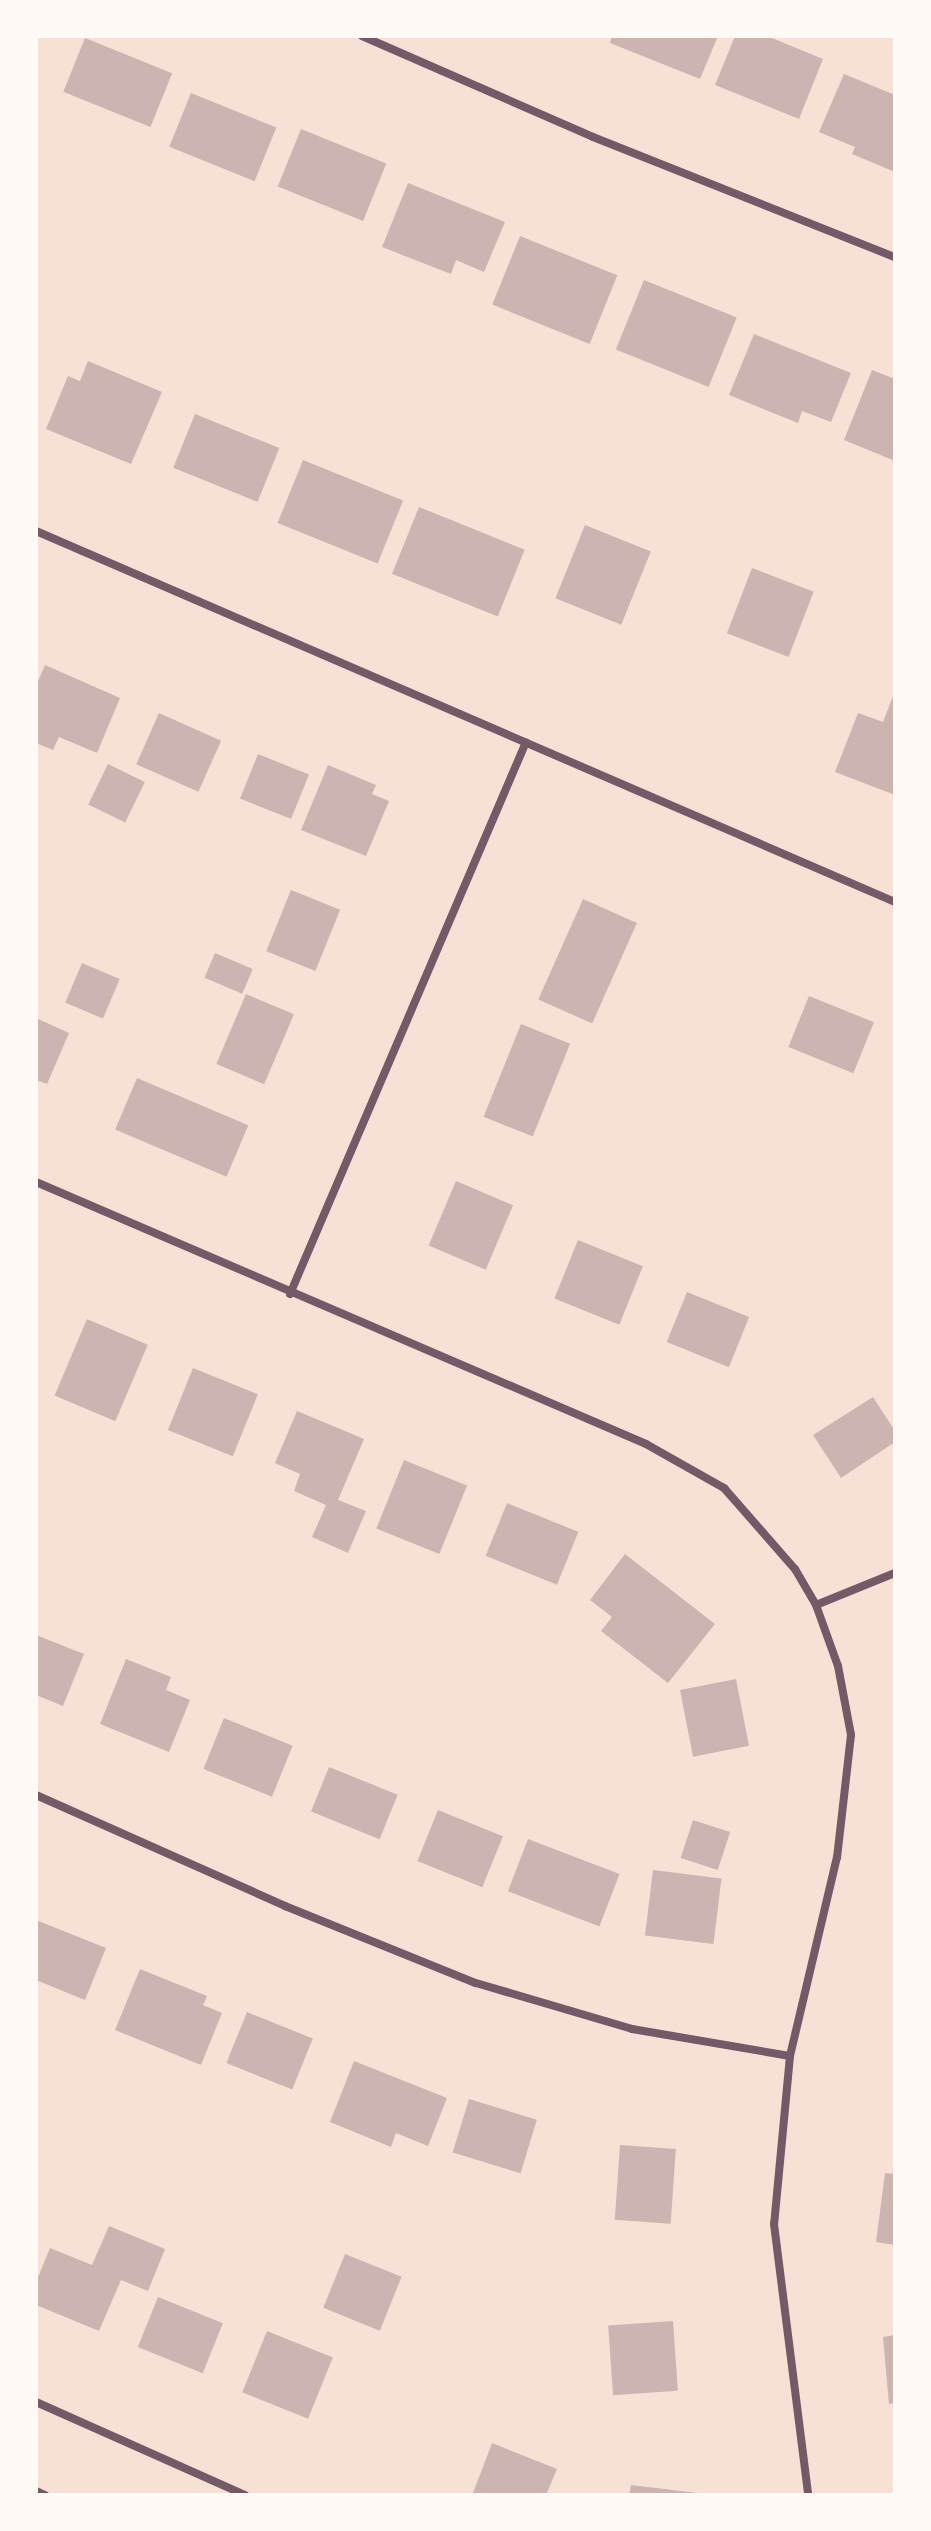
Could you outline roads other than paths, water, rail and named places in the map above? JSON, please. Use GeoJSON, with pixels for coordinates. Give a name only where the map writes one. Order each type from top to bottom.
{"type":"FeatureCollection","features":[{"type":"Feature","properties":{"kind":"street"},"geometry":{"type":"LineString","coordinates":[[362,36],[593,137],[895,257]]}},
{"type":"Feature","properties":{"kind":"street"},"geometry":{"type":"LineString","coordinates":[[36,531],[895,902]]}},
{"type":"Feature","properties":{"kind":"street"},"geometry":{"type":"LineString","coordinates":[[290,1294],[526,742]]}},
{"type":"Feature","properties":{"kind":"street"},"geometry":{"type":"LineString","coordinates":[[36,1182],[290,1294],[646,1444],[724,1488],[795,1569],[816,1605],[838,1666],[849,1722],[849,1785],[790,2056],[774,2224],[808,2495]]}},
{"type":"Feature","properties":{"kind":"street"},"geometry":{"type":"LineString","coordinates":[[816,1605],[895,1573]]}},
{"type":"Feature","properties":{"kind":"street"},"geometry":{"type":"LineString","coordinates":[[36,1795],[285,1906],[476,1983],[632,2029],[790,2056]]}},
{"type":"Feature","properties":{"kind":"street"},"geometry":{"type":"LineString","coordinates":[[36,2402],[245,2495]]}},
{"type":"Feature","properties":{"kind":"street"},"geometry":{"type":"LineString","coordinates":[[36,2491],[45,2495]]}}]}
